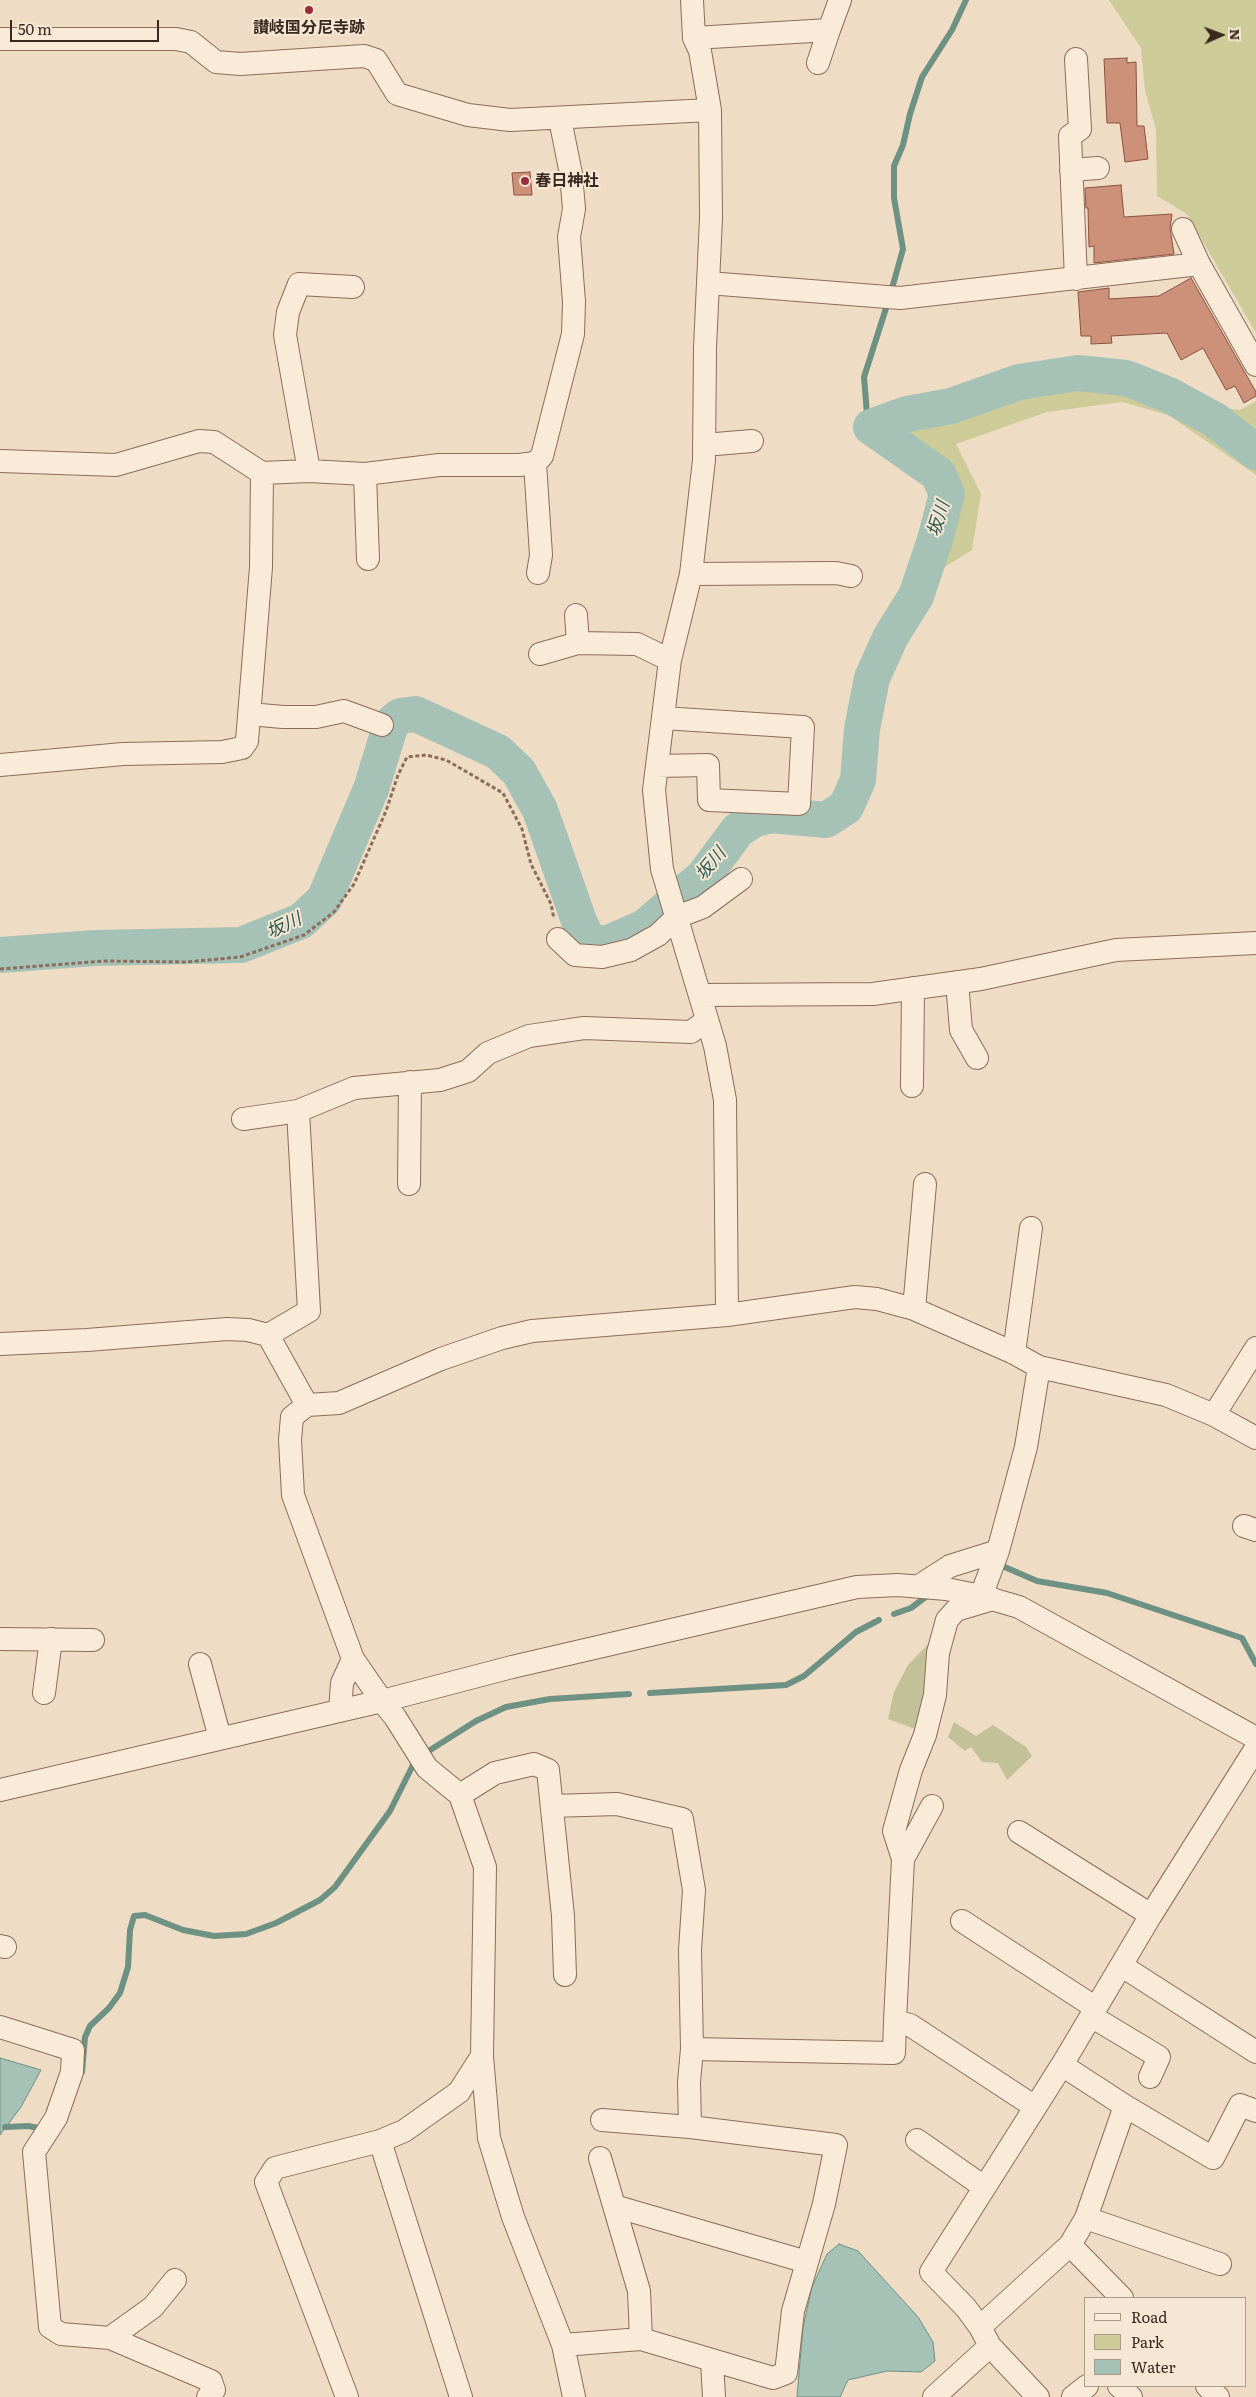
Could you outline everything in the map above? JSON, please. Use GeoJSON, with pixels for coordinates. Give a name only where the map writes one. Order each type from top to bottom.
{"type":"FeatureCollection","features":[{"type":"Feature","properties":{"kind":"street"},"geometry":{"type":"LineString","coordinates":[[692,0],[694,38],[700,51],[710,110],[711,218],[704,445],[691,574],[670,660],[654,790],[656,831],[662,869],[707,1020],[725,1100],[728,1315]]}},
{"type":"Feature","properties":{"kind":"street"},"geometry":{"type":"LineString","coordinates":[[818,63],[840,0]]}},
{"type":"Feature","properties":{"kind":"street"},"geometry":{"type":"LineString","coordinates":[[694,38],[829,30]]}},
{"type":"Feature","properties":{"kind":"street"},"geometry":{"type":"LineString","coordinates":[[0,39],[176,39],[191,42],[216,62],[240,64],[364,56],[376,60],[397,94],[468,115],[510,120],[710,110]]}},
{"type":"Feature","properties":{"kind":"street"},"geometry":{"type":"LineString","coordinates":[[1076,59],[1080,128],[1070,136],[1076,279]]}},
{"type":"Feature","properties":{"kind":"street"},"geometry":{"type":"LineString","coordinates":[[0,461],[116,465],[199,441],[214,442],[262,474],[308,471],[365,474],[439,464],[535,463],[542,456],[573,334],[574,302],[569,237],[574,209],[571,174],[560,119]]}},
{"type":"Feature","properties":{"kind":"street"},"geometry":{"type":"LineString","coordinates":[[1071,170],[1098,168]]}},
{"type":"Feature","properties":{"kind":"street"},"geometry":{"type":"LineString","coordinates":[[1183,229],[1199,264],[1256,365]]}},
{"type":"Feature","properties":{"kind":"street"},"geometry":{"type":"LineString","coordinates":[[708,283],[900,298],[1199,264]]}},
{"type":"Feature","properties":{"kind":"street"},"geometry":{"type":"LineString","coordinates":[[308,471],[284,335],[288,312],[299,284],[353,286]]}},
{"type":"Feature","properties":{"kind":"street"},"geometry":{"type":"LineString","coordinates":[[704,445],[752,442]]}},
{"type":"Feature","properties":{"kind":"street"},"geometry":{"type":"LineString","coordinates":[[535,463],[541,555],[538,573]]}},
{"type":"Feature","properties":{"kind":"street"},"geometry":{"type":"LineString","coordinates":[[0,765],[123,754],[222,752],[242,748],[247,741],[260,567],[262,474]]}},
{"type":"Feature","properties":{"kind":"street"},"geometry":{"type":"LineString","coordinates":[[365,474],[368,559]]}},
{"type":"Feature","properties":{"kind":"street"},"geometry":{"type":"LineString","coordinates":[[691,574],[836,573],[851,576]]}},
{"type":"Feature","properties":{"kind":"street"},"geometry":{"type":"LineString","coordinates":[[576,615],[578,643]]}},
{"type":"Feature","properties":{"kind":"street"},"geometry":{"type":"LineString","coordinates":[[540,654],[578,643],[637,644],[670,660]]}},
{"type":"Feature","properties":{"kind":"street"},"geometry":{"type":"LineString","coordinates":[[249,714],[316,717],[344,711],[382,725]]}},
{"type":"Feature","properties":{"kind":"street"},"geometry":{"type":"LineString","coordinates":[[657,766],[708,765],[708,800],[799,804],[803,727],[663,718]]}},
{"type":"Feature","properties":{"kind":"street"},"geometry":{"type":"LineString","coordinates":[[674,905],[703,907],[741,879]]}},
{"type":"Feature","properties":{"kind":"street"},"geometry":{"type":"LineString","coordinates":[[558,939],[575,955],[602,957],[630,950],[658,935],[674,905]]}},
{"type":"Feature","properties":{"kind":"street"},"geometry":{"type":"LineString","coordinates":[[700,995],[873,994],[957,982],[1116,950],[1256,943]]}},
{"type":"Feature","properties":{"kind":"street"},"geometry":{"type":"LineString","coordinates":[[957,982],[962,1030],[977,1058]]}},
{"type":"Feature","properties":{"kind":"street"},"geometry":{"type":"LineString","coordinates":[[912,1086],[913,988]]}},
{"type":"Feature","properties":{"kind":"street"},"geometry":{"type":"LineString","coordinates":[[243,1118],[298,1111],[354,1088],[440,1080],[468,1071],[488,1053],[530,1036],[584,1028],[691,1032],[707,1020]]}},
{"type":"Feature","properties":{"kind":"street"},"geometry":{"type":"LineString","coordinates":[[409,1184],[410,1082]]}},
{"type":"Feature","properties":{"kind":"street"},"geometry":{"type":"LineString","coordinates":[[0,1344],[87,1340],[228,1329],[248,1330],[268,1335],[309,1311],[298,1111]]}},
{"type":"Feature","properties":{"kind":"street"},"geometry":{"type":"LineString","coordinates":[[914,1309],[925,1184]]}},
{"type":"Feature","properties":{"kind":"street"},"geometry":{"type":"LineString","coordinates":[[1014,1353],[1031,1228]]}},
{"type":"Feature","properties":{"kind":"street"},"geometry":{"type":"LineString","coordinates":[[574,2397],[563,2345],[513,2217],[489,2138],[482,2056],[485,1867],[460,1795],[427,1768],[395,1717],[382,1702],[353,1659],[293,1495],[290,1440],[292,1418],[307,1405],[339,1403],[441,1359],[502,1338],[532,1331],[728,1315],[855,1297],[877,1298],[914,1309],[1014,1353],[1039,1367],[1166,1395],[1214,1415],[1256,1438]]}},
{"type":"Feature","properties":{"kind":"street"},"geometry":{"type":"LineString","coordinates":[[268,1335],[307,1405]]}},
{"type":"Feature","properties":{"kind":"street"},"geometry":{"type":"LineString","coordinates":[[1214,1415],[1253,1359]]}},
{"type":"Feature","properties":{"kind":"street"},"geometry":{"type":"LineString","coordinates":[[987,1597],[1026,1447],[1039,1367]]}},
{"type":"Feature","properties":{"kind":"street"},"geometry":{"type":"LineString","coordinates":[[919,1586],[950,1566],[998,1551]]}},
{"type":"Feature","properties":{"kind":"street"},"geometry":{"type":"LineString","coordinates":[[0,1790],[382,1702],[512,1668],[857,1587],[898,1585],[919,1586],[987,1597],[1019,1607],[1256,1738]]}},
{"type":"Feature","properties":{"kind":"street"},"geometry":{"type":"LineString","coordinates":[[692,2049],[894,2053],[903,1859],[894,1831],[911,1770],[926,1735],[935,1695],[938,1653],[947,1620],[956,1610],[987,1597]]}},
{"type":"Feature","properties":{"kind":"street"},"geometry":{"type":"LineString","coordinates":[[0,1639],[93,1640]]}},
{"type":"Feature","properties":{"kind":"street"},"geometry":{"type":"LineString","coordinates":[[44,1693],[51,1639]]}},
{"type":"Feature","properties":{"kind":"street"},"geometry":{"type":"LineString","coordinates":[[340,1711],[342,1683],[353,1659]]}},
{"type":"Feature","properties":{"kind":"street"},"geometry":{"type":"LineString","coordinates":[[200,1664],[220,1738]]}},
{"type":"Feature","properties":{"kind":"street"},"geometry":{"type":"LineString","coordinates":[[1038,2397],[985,2337],[966,2308],[931,2272],[1062,2065],[1151,1915],[1256,1748]]}},
{"type":"Feature","properties":{"kind":"street"},"geometry":{"type":"LineString","coordinates":[[460,1795],[494,1773],[534,1764],[548,1770],[563,1916],[565,1975]]}},
{"type":"Feature","properties":{"kind":"street"},"geometry":{"type":"LineString","coordinates":[[552,1806],[617,1804],[682,1819],[694,1890],[690,1950],[692,2049],[689,2082],[690,2127]]}},
{"type":"Feature","properties":{"kind":"street"},"geometry":{"type":"LineString","coordinates":[[903,1859],[932,1806]]}},
{"type":"Feature","properties":{"kind":"street"},"geometry":{"type":"LineString","coordinates":[[901,1811],[920,1826]]}},
{"type":"Feature","properties":{"kind":"street"},"geometry":{"type":"LineString","coordinates":[[1019,1832],[1151,1915]]}},
{"type":"Feature","properties":{"kind":"street"},"geometry":{"type":"LineString","coordinates":[[962,1921],[1160,2057],[1150,2077]]}},
{"type":"Feature","properties":{"kind":"street"},"geometry":{"type":"LineString","coordinates":[[1122,1966],[1256,2052]]}},
{"type":"Feature","properties":{"kind":"street"},"geometry":{"type":"LineString","coordinates":[[895,2021],[910,2025],[1035,2107]]}},
{"type":"Feature","properties":{"kind":"street"},"geometry":{"type":"LineString","coordinates":[[0,2027],[73,2050],[72,2072],[56,2118],[34,2152],[50,2327],[61,2334],[110,2338],[211,2381],[214,2390],[208,2397]]}},
{"type":"Feature","properties":{"kind":"street"},"geometry":{"type":"LineString","coordinates":[[347,2397],[266,2182],[275,2168],[380,2141],[404,2131],[459,2092],[482,2056]]}},
{"type":"Feature","properties":{"kind":"street"},"geometry":{"type":"LineString","coordinates":[[1062,2065],[1125,2106],[1213,2158],[1240,2105],[1256,2111]]}},
{"type":"Feature","properties":{"kind":"street"},"geometry":{"type":"LineString","coordinates":[[934,2397],[985,2337],[1070,2244],[1086,2218],[1125,2106]]}},
{"type":"Feature","properties":{"kind":"street"},"geometry":{"type":"LineString","coordinates":[[563,2345],[641,2339],[773,2378],[786,2373],[793,2311],[824,2204],[836,2145],[690,2127],[602,2120]]}},
{"type":"Feature","properties":{"kind":"street"},"geometry":{"type":"LineString","coordinates":[[917,2140],[984,2187]]}},
{"type":"Feature","properties":{"kind":"street"},"geometry":{"type":"LineString","coordinates":[[380,2141],[461,2397]]}},
{"type":"Feature","properties":{"kind":"street"},"geometry":{"type":"LineString","coordinates":[[600,2158],[639,2291],[641,2339]]}},
{"type":"Feature","properties":{"kind":"street"},"geometry":{"type":"LineString","coordinates":[[614,2206],[807,2262]]}},
{"type":"Feature","properties":{"kind":"street"},"geometry":{"type":"LineString","coordinates":[[1086,2218],[1220,2264]]}},
{"type":"Feature","properties":{"kind":"street"},"geometry":{"type":"LineString","coordinates":[[1070,2244],[1121,2297]]}},
{"type":"Feature","properties":{"kind":"street"},"geometry":{"type":"LineString","coordinates":[[110,2338],[153,2307],[175,2280]]}},
{"type":"Feature","properties":{"kind":"street"},"geometry":{"type":"LineString","coordinates":[[712,2361],[714,2397]]}},
{"type":"Feature","properties":{"kind":"street"},"geometry":{"type":"LineString","coordinates":[[1073,2397],[1086,2387]]}},
{"type":"Feature","properties":{"kind":"street"},"geometry":{"type":"LineString","coordinates":[[1120,2387],[1130,2397]]}},
{"type":"Feature","properties":{"kind":"street"},"geometry":{"type":"LineString","coordinates":[[1208,2387],[1218,2397]]}},
{"type":"Feature","properties":{"kind":"path"},"geometry":{"type":"LineString","coordinates":[[0,969],[104,960],[186,962],[240,957],[304,935],[334,912],[354,884],[407,757],[426,755],[446,760],[503,793],[522,829],[531,864],[551,904],[558,939]]}},
{"type":"Feature","properties":{"kind":"green space"},"geometry":{"type":"Polygon","coordinates":[[[1109,0],[1256,0],[1256,333],[1187,214],[1157,196],[1156,129],[1145,91],[1141,48],[1109,0]]]}},
{"type":"Feature","properties":{"kind":"green space"},"geometry":{"type":"Polygon","coordinates":[[[1094,384],[1143,398],[1240,410],[1256,401],[1256,475],[1168,415],[1122,402],[1047,412],[956,444],[981,494],[972,550],[935,573],[952,510],[953,479],[892,431],[1025,391],[1094,384]]]}},
{"type":"Feature","properties":{"kind":"green space"},"geometry":{"type":"Polygon","coordinates":[[[938,1634],[921,1731],[888,1719],[894,1692],[908,1665],[938,1634]]]}},
{"type":"Feature","properties":{"kind":"green space"},"geometry":{"type":"Polygon","coordinates":[[[954,1722],[976,1736],[993,1725],[1026,1747],[1032,1756],[1007,1780],[998,1763],[982,1762],[971,1747],[965,1751],[948,1737],[954,1722]]]}},
{"type":"Feature","properties":{"kind":"water"},"geometry":{"type":"Polygon","coordinates":[[[0,2058],[41,2070],[21,2107],[0,2135],[0,2058]]]}},
{"type":"Feature","properties":{"kind":"water"},"geometry":{"type":"Polygon","coordinates":[[[839,2244],[858,2251],[918,2317],[933,2342],[935,2361],[921,2372],[887,2371],[848,2380],[840,2397],[797,2397],[803,2327],[812,2287],[827,2254],[839,2244]]]}},
{"type":"Feature","properties":{"kind":"building"},"geometry":{"type":"Polygon","coordinates":[[[1127,58],[1127,63],[1136,62],[1137,126],[1144,126],[1148,159],[1125,162],[1120,123],[1107,123],[1104,59],[1127,58]]]}},
{"type":"Feature","properties":{"kind":"building"},"geometry":{"type":"Polygon","coordinates":[[[530,172],[532,195],[514,195],[512,173],[530,172]]]}},
{"type":"Feature","properties":{"kind":"building"},"geometry":{"type":"Polygon","coordinates":[[[1121,185],[1124,217],[1172,214],[1170,228],[1174,254],[1094,263],[1094,246],[1089,247],[1088,208],[1086,208],[1085,188],[1121,185]]]}},
{"type":"Feature","properties":{"kind":"building"},"geometry":{"type":"Polygon","coordinates":[[[1191,278],[1256,392],[1256,396],[1244,403],[1235,386],[1226,390],[1203,348],[1181,360],[1167,333],[1111,336],[1112,343],[1091,344],[1091,336],[1081,336],[1078,292],[1109,288],[1109,299],[1159,296],[1191,278]]]}},
{"type":"Feature","properties":{"kind":"waterway"},"geometry":{"type":"LineString","coordinates":[[891,292],[903,249],[894,198],[894,166],[903,145],[910,114],[922,77],[952,30],[966,0]]}},
{"type":"Feature","properties":{"kind":"waterway"},"geometry":{"type":"LineString","coordinates":[[871,427],[867,414],[864,377],[888,302]]}},
{"type":"Feature","properties":{"kind":"waterway","name":"坂川"},"geometry":{"type":"LineString","coordinates":[[0,955],[95,948],[241,945],[301,921],[324,900],[371,789],[391,724],[400,716],[416,714],[498,752],[519,772],[540,810],[579,921],[588,941],[606,944],[645,927],[703,877],[738,830],[753,820],[771,815],[826,820],[846,807],[858,780],[862,729],[872,678],[891,636],[916,596],[935,540],[947,494],[938,474],[871,427],[907,414],[951,406],[1019,382],[1078,373],[1126,378],[1169,395],[1215,420],[1256,452]]}},
{"type":"Feature","properties":{"kind":"waterway"},"geometry":{"type":"LineString","coordinates":[[1000,1565],[1037,1581],[1107,1593],[1242,1638],[1256,1664]]}},
{"type":"Feature","properties":{"kind":"waterway"},"geometry":{"type":"LineString","coordinates":[[894,1614],[911,1608],[927,1596]]}},
{"type":"Feature","properties":{"kind":"waterway"},"geometry":{"type":"LineString","coordinates":[[650,1693],[786,1685],[804,1676],[856,1632],[879,1620]]}},
{"type":"Feature","properties":{"kind":"waterway"},"geometry":{"type":"LineString","coordinates":[[427,1752],[476,1721],[506,1707],[550,1699],[629,1694]]}},
{"type":"Feature","properties":{"kind":"waterway"},"geometry":{"type":"LineString","coordinates":[[82,2072],[85,2037],[90,2026],[109,2008],[120,1993],[128,1967],[130,1930],[134,1916],[145,1915],[183,1930],[214,1936],[246,1934],[276,1923],[320,1900],[335,1887],[390,1811],[414,1763]]}},
{"type":"Feature","properties":{"kind":"waterway"},"geometry":{"type":"LineString","coordinates":[[5,2127],[28,2126],[39,2128]]}},
{"type":"Feature","properties":{"kind":"place","name":"讃岐国分尼寺跡"},"geometry":{"type":"Point","coordinates":[309,10]}},
{"type":"Feature","properties":{"kind":"place","name":"春日神社"},"geometry":{"type":"Point","coordinates":[525,181]}}]}
